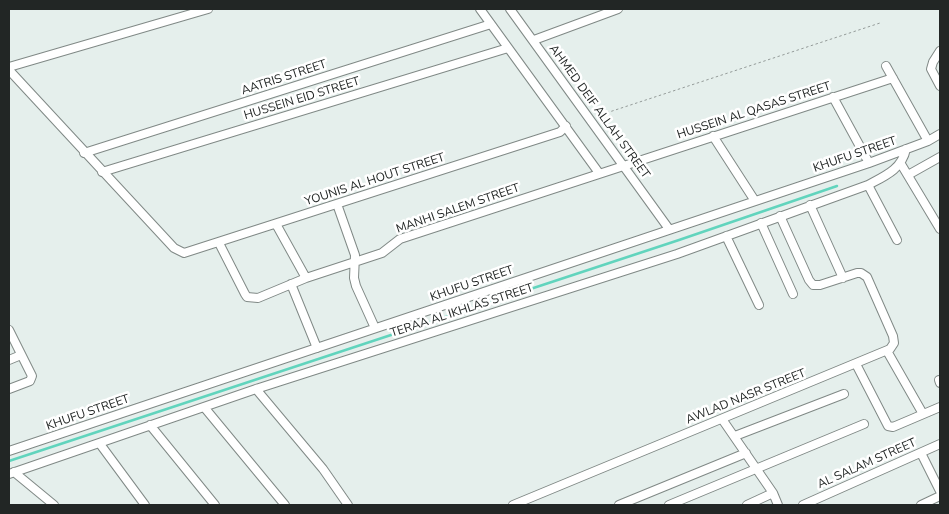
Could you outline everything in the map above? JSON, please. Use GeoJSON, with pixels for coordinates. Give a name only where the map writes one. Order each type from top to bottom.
{"type":"FeatureCollection","features":[{"type":"Feature","properties":{"kind":"street"},"geometry":{"type":"LineString","coordinates":[[102,172],[9,69],[208,9]]}},
{"type":"Feature","properties":{"kind":"street"},"geometry":{"type":"LineString","coordinates":[[480,9],[599,173]]}},
{"type":"Feature","properties":{"kind":"street","name":"AHMED DEIF ALLAH STREET"},"geometry":{"type":"LineString","coordinates":[[510,9],[670,230]]}},
{"type":"Feature","properties":{"kind":"street"},"geometry":{"type":"LineString","coordinates":[[534,40],[618,9]]}},
{"type":"Feature","properties":{"kind":"street","name":"AATRIS STREET"},"geometry":{"type":"LineString","coordinates":[[84,153],[491,24]]}},
{"type":"Feature","properties":{"kind":"street","name":"HUSSEIN EID STREET"},"geometry":{"type":"LineString","coordinates":[[102,172],[508,48]]}},
{"type":"Feature","properties":{"kind":"street"},"geometry":{"type":"LineString","coordinates":[[940,51],[931,69],[940,86]]}},
{"type":"Feature","properties":{"kind":"street"},"geometry":{"type":"LineString","coordinates":[[886,66],[928,141]]}},
{"type":"Feature","properties":{"kind":"street","name":"HUSSEIN AL QASAS STREET"},"geometry":{"type":"LineString","coordinates":[[623,166],[893,78]]}},
{"type":"Feature","properties":{"kind":"street"},"geometry":{"type":"LineString","coordinates":[[833,97],[869,163]]}},
{"type":"Feature","properties":{"kind":"street","name":"YOUNIS AL HOUT STREET"},"geometry":{"type":"LineString","coordinates":[[102,172],[174,248],[179,252],[188,252],[560,132],[566,126]]}},
{"type":"Feature","properties":{"kind":"street","name":"KHUFU STREET"},"geometry":{"type":"LineString","coordinates":[[9,451],[869,163],[928,141],[940,134]]}},
{"type":"Feature","properties":{"kind":"street"},"geometry":{"type":"LineString","coordinates":[[714,136],[755,201]]}},
{"type":"Feature","properties":{"kind":"street"},"geometry":{"type":"LineString","coordinates":[[906,149],[901,164],[940,229]]}},
{"type":"Feature","properties":{"kind":"street"},"geometry":{"type":"LineString","coordinates":[[908,175],[940,157]]}},
{"type":"Feature","properties":{"kind":"street","name":"TERAA AL IKHLAS STREET"},"geometry":{"type":"LineString","coordinates":[[12,473],[256,389],[677,254],[868,185],[894,171],[901,164]]}},
{"type":"Feature","properties":{"kind":"street","name":"MANHI SALEM STREET"},"geometry":{"type":"LineString","coordinates":[[219,243],[247,297],[258,298],[306,278],[382,253],[400,239],[623,166]]}},
{"type":"Feature","properties":{"kind":"street"},"geometry":{"type":"LineString","coordinates":[[868,185],[896,240]]}},
{"type":"Feature","properties":{"kind":"street"},"geometry":{"type":"LineString","coordinates":[[337,204],[354,249],[356,262],[354,278],[375,328]]}},
{"type":"Feature","properties":{"kind":"street"},"geometry":{"type":"LineString","coordinates":[[810,205],[843,278]]}},
{"type":"Feature","properties":{"kind":"street"},"geometry":{"type":"LineString","coordinates":[[780,216],[811,283],[816,286],[857,273],[867,277],[894,340],[892,346],[887,351],[923,414]]}},
{"type":"Feature","properties":{"kind":"street"},"geometry":{"type":"LineString","coordinates":[[760,223],[793,294]]}},
{"type":"Feature","properties":{"kind":"street"},"geometry":{"type":"LineString","coordinates":[[276,224],[306,278]]}},
{"type":"Feature","properties":{"kind":"street"},"geometry":{"type":"LineString","coordinates":[[726,236],[758,305]]}},
{"type":"Feature","properties":{"kind":"street"},"geometry":{"type":"LineString","coordinates":[[292,284],[317,348]]}},
{"type":"Feature","properties":{"kind":"street"},"geometry":{"type":"LineString","coordinates":[[9,330],[32,375],[30,381],[9,389]]}},
{"type":"Feature","properties":{"kind":"street","name":"AWLAD NASR STREET"},"geometry":{"type":"LineString","coordinates":[[513,505],[887,351]]}},
{"type":"Feature","properties":{"kind":"street"},"geometry":{"type":"LineString","coordinates":[[9,360],[22,355]]}},
{"type":"Feature","properties":{"kind":"street"},"geometry":{"type":"LineString","coordinates":[[856,364],[887,424],[891,427],[940,407]]}},
{"type":"Feature","properties":{"kind":"street"},"geometry":{"type":"LineString","coordinates":[[256,389],[323,469],[348,505]]}},
{"type":"Feature","properties":{"kind":"street"},"geometry":{"type":"LineString","coordinates":[[735,436],[844,394]]}},
{"type":"Feature","properties":{"kind":"street"},"geometry":{"type":"LineString","coordinates":[[204,407],[285,505]]}},
{"type":"Feature","properties":{"kind":"street"},"geometry":{"type":"LineString","coordinates":[[722,419],[773,493],[778,505]]}},
{"type":"Feature","properties":{"kind":"street"},"geometry":{"type":"LineString","coordinates":[[669,505],[864,424]]}},
{"type":"Feature","properties":{"kind":"street"},"geometry":{"type":"LineString","coordinates":[[150,425],[215,505]]}},
{"type":"Feature","properties":{"kind":"street"},"geometry":{"type":"LineString","coordinates":[[100,444],[145,505]]}},
{"type":"Feature","properties":{"kind":"street","name":"AL SALAM STREET"},"geometry":{"type":"LineString","coordinates":[[803,505],[940,444]]}},
{"type":"Feature","properties":{"kind":"street"},"geometry":{"type":"LineString","coordinates":[[619,505],[746,453]]}},
{"type":"Feature","properties":{"kind":"street"},"geometry":{"type":"LineString","coordinates":[[921,453],[940,491]]}},
{"type":"Feature","properties":{"kind":"street"},"geometry":{"type":"LineString","coordinates":[[12,473],[54,505]]}},
{"type":"Feature","properties":{"kind":"street"},"geometry":{"type":"LineString","coordinates":[[747,505],[773,493]]}},
{"type":"Feature","properties":{"kind":"street"},"geometry":{"type":"LineString","coordinates":[[921,505],[940,496]]}},
{"type":"Feature","properties":{"kind":"path"},"geometry":{"type":"LineString","coordinates":[[590,118],[880,23]]}},
{"type":"Feature","properties":{"kind":"waterway"},"geometry":{"type":"LineString","coordinates":[[9,461],[837,186]]}}]}
